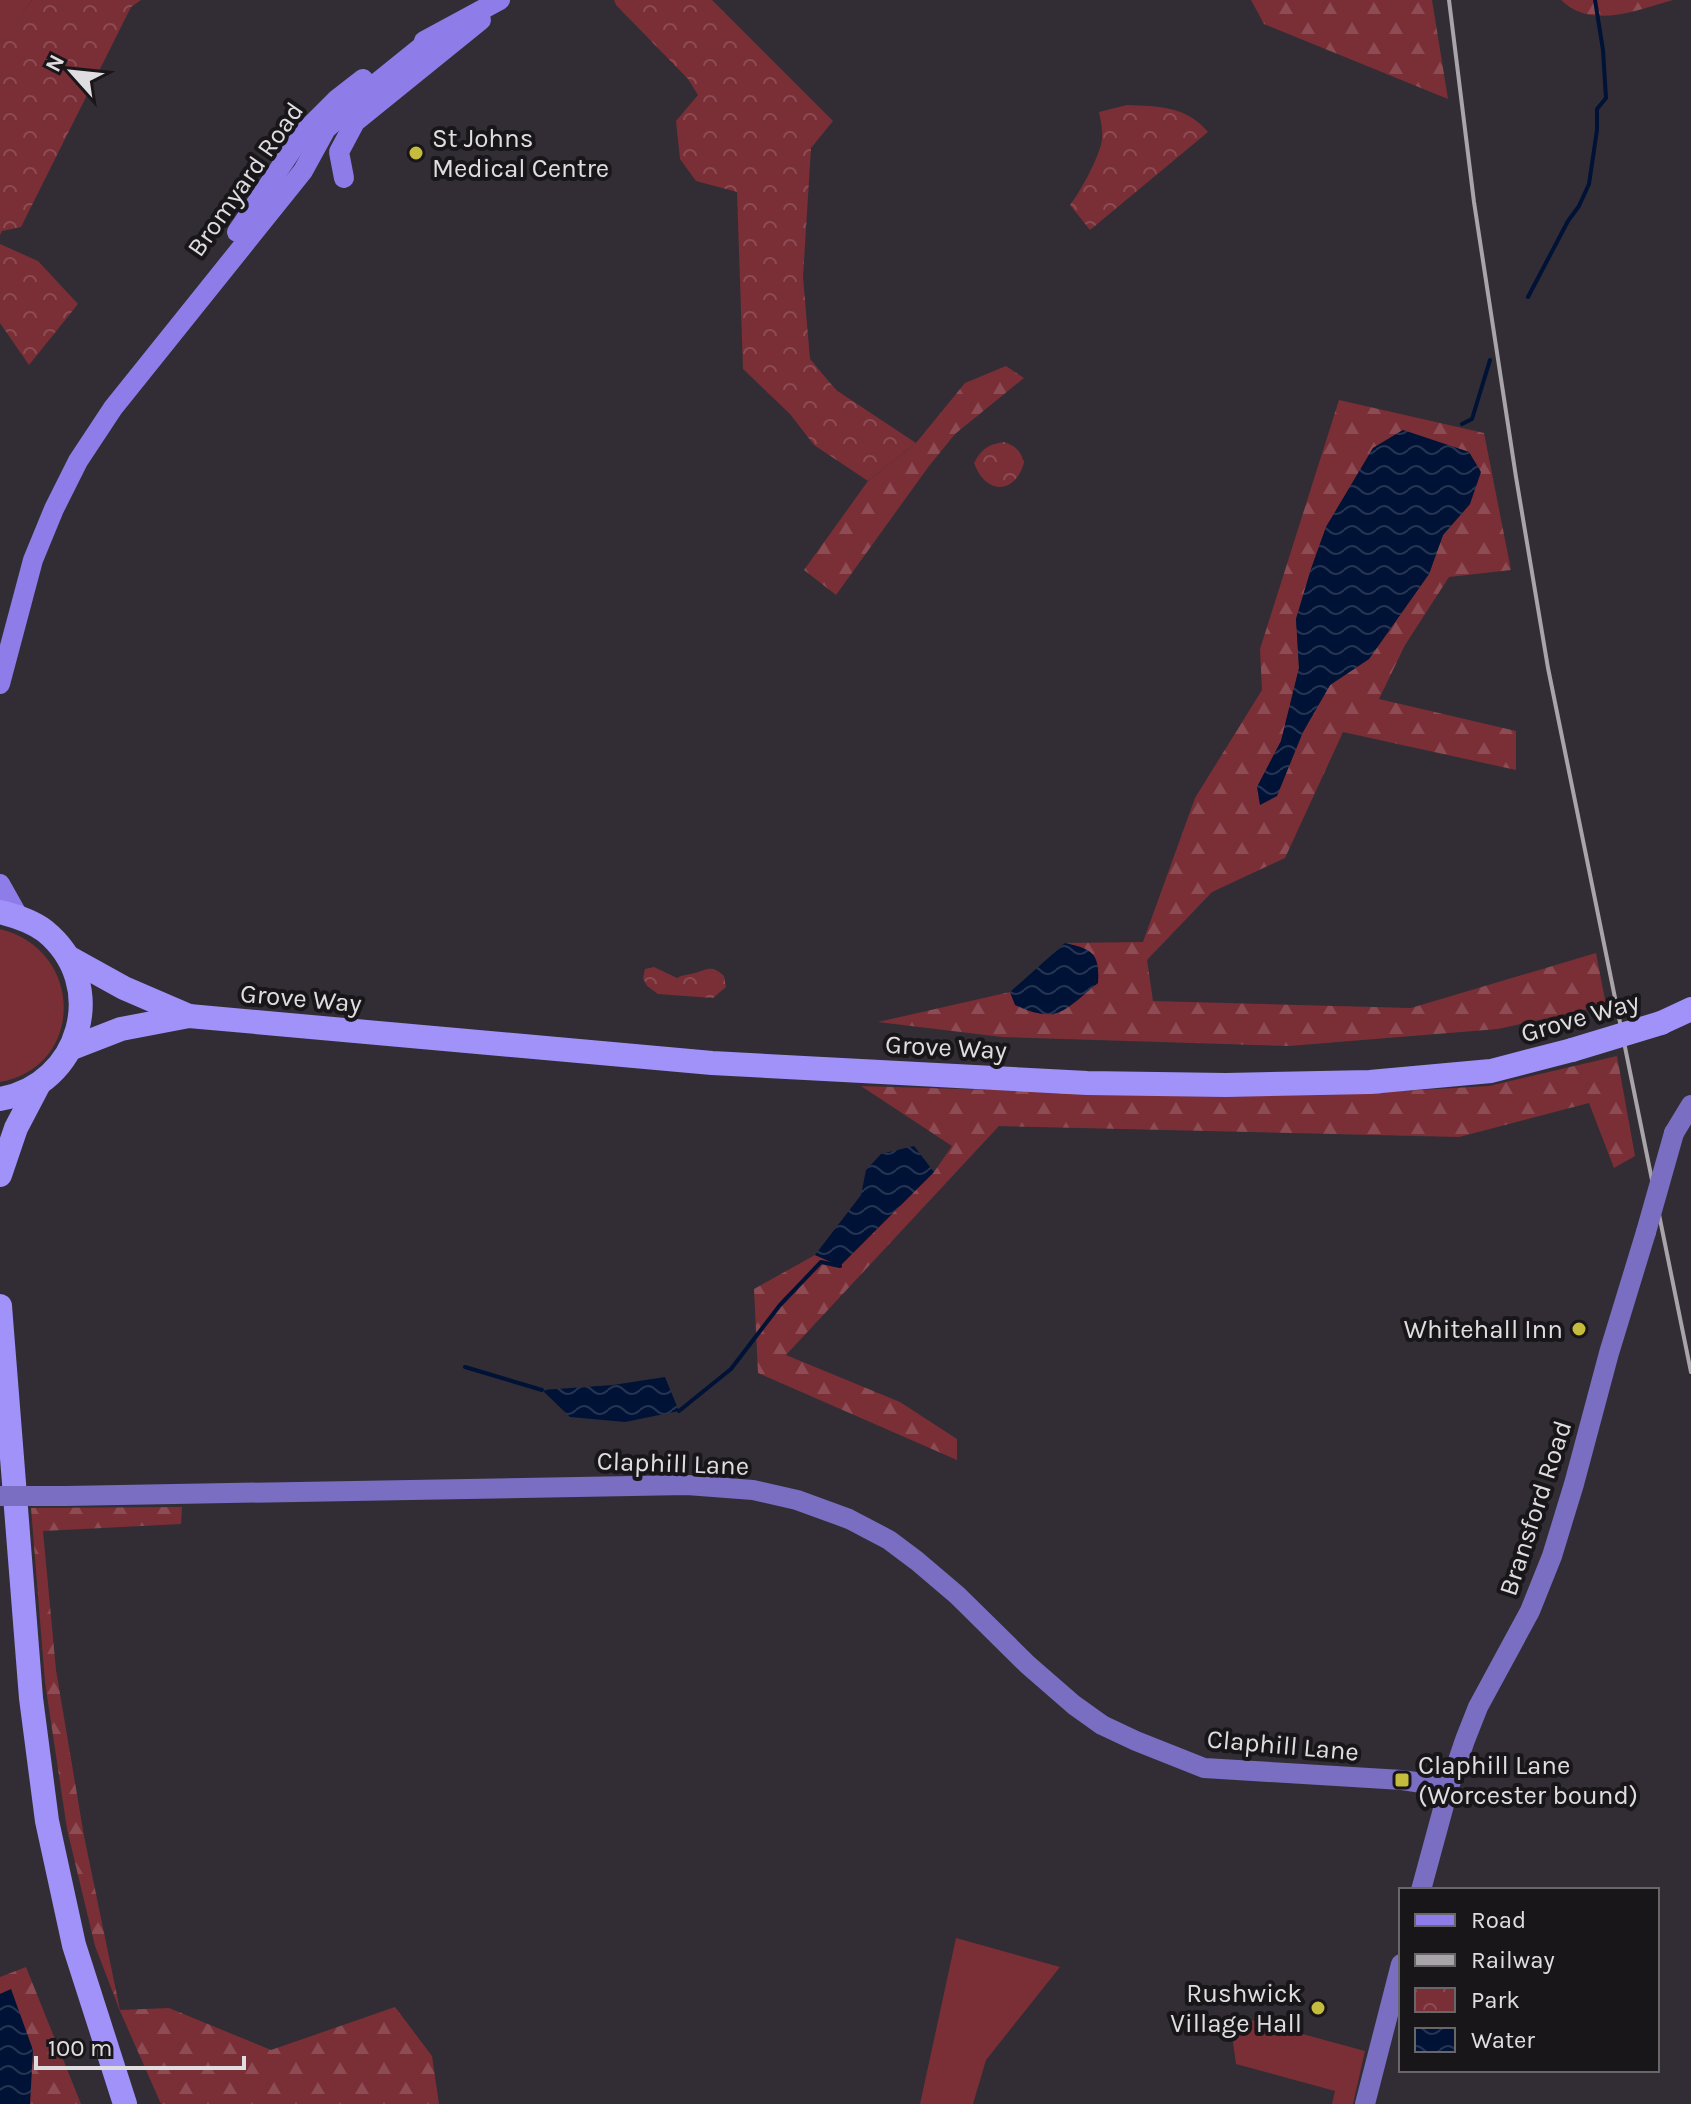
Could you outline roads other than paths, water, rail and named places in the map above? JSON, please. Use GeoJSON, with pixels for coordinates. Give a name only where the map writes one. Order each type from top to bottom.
{"type":"FeatureCollection","features":[{"type":"Feature","properties":{"kind":"highway"},"geometry":{"type":"LineString","coordinates":[[0,1099],[15,1097],[38,1086],[57,1069],[72,1048],[79,1026],[81,1002],[77,979],[68,957],[46,932],[9,914]]}},
{"type":"Feature","properties":{"kind":"highway","name":"Grove Way"},"geometry":{"type":"LineString","coordinates":[[68,957],[124,988],[189,1016]]}},
{"type":"Feature","properties":{"kind":"highway","name":"Grove Way"},"geometry":{"type":"LineString","coordinates":[[72,1048],[121,1029],[189,1016],[712,1063],[1087,1083],[1226,1085],[1370,1082],[1491,1071],[1661,1023],[1691,1009]]}},
{"type":"Feature","properties":{"kind":"highway"},"geometry":{"type":"LineString","coordinates":[[0,1175],[16,1128],[38,1086]]}},
{"type":"Feature","properties":{"kind":"highway"},"geometry":{"type":"LineString","coordinates":[[0,1306],[31,1698],[47,1821],[74,1945],[125,2104]]}},
{"type":"Feature","properties":{"kind":"main road","name":"Bromyard Road"},"geometry":{"type":"LineString","coordinates":[[0,684],[33,560],[78,461],[107,416],[159,349],[304,132],[336,100],[389,60],[456,22],[503,0]]}},
{"type":"Feature","properties":{"kind":"main road"},"geometry":{"type":"LineString","coordinates":[[344,178],[339,152],[355,122],[503,0]]}},
{"type":"Feature","properties":{"kind":"main road"},"geometry":{"type":"LineString","coordinates":[[0,884],[9,914]]}},
{"type":"Feature","properties":{"kind":"street","name":"Bransford Road"},"geometry":{"type":"LineString","coordinates":[[1422,1888],[1465,1740],[1478,1707],[1530,1611],[1552,1556],[1674,1133],[1691,1105]]}},
{"type":"Feature","properties":{"kind":"street","name":"Claphill Lane"},"geometry":{"type":"LineString","coordinates":[[0,1496],[687,1485],[753,1490],[797,1500],[849,1519],[889,1540],[957,1595],[1074,1705],[1102,1725],[1136,1741],[1204,1768],[1402,1780],[1449,1787]]}},
{"type":"Feature","properties":{"kind":"street"},"geometry":{"type":"LineString","coordinates":[[1365,2104],[1399,1972]]}},
{"type":"Feature","properties":{"kind":"water"},"geometry":{"type":"Polygon","coordinates":[[[1403,430],[1469,452],[1481,472],[1470,504],[1443,535],[1429,574],[1369,659],[1330,685],[1303,732],[1277,796],[1260,805],[1257,787],[1281,741],[1299,668],[1296,619],[1326,527],[1373,448],[1403,430]]]}},
{"type":"Feature","properties":{"kind":"water"},"geometry":{"type":"Polygon","coordinates":[[[1065,943],[1092,954],[1096,959],[1098,983],[1060,1012],[1042,1014],[1015,1005],[1010,992],[1065,943]]]}},
{"type":"Feature","properties":{"kind":"water"},"geometry":{"type":"Polygon","coordinates":[[[914,1146],[934,1172],[840,1266],[815,1255],[861,1195],[866,1170],[881,1154],[914,1146]]]}},
{"type":"Feature","properties":{"kind":"water"},"geometry":{"type":"Polygon","coordinates":[[[665,1377],[679,1411],[625,1422],[570,1417],[542,1390],[613,1385],[665,1377]]]}},
{"type":"Feature","properties":{"kind":"water"},"geometry":{"type":"Polygon","coordinates":[[[11,1989],[33,2050],[30,2104],[0,2104],[0,1994],[11,1989]]]}},
{"type":"Feature","properties":{"kind":"waterway"},"geometry":{"type":"LineString","coordinates":[[1528,297],[1589,184],[1597,109],[1606,98],[1595,0]]}},
{"type":"Feature","properties":{"kind":"waterway"},"geometry":{"type":"LineString","coordinates":[[1462,424],[1472,419],[1490,360]]}},
{"type":"Feature","properties":{"kind":"waterway"},"geometry":{"type":"LineString","coordinates":[[679,1411],[731,1369],[780,1305],[821,1262],[840,1266]]}},
{"type":"Feature","properties":{"kind":"waterway"},"geometry":{"type":"LineString","coordinates":[[465,1367],[542,1390]]}},
{"type":"Feature","properties":{"kind":"railway"},"geometry":{"type":"LineString","coordinates":[[1449,0],[1474,202],[1548,668],[1691,1372]]}},
{"type":"Feature","properties":{"kind":"place","name":"St Johns Medical Centre"},"geometry":{"type":"Point","coordinates":[416,153]}},
{"type":"Feature","properties":{"kind":"place","name":"Whitehall Inn"},"geometry":{"type":"Point","coordinates":[1579,1329]}},
{"type":"Feature","properties":{"kind":"place","name":"Claphill Lane (Worcester bound)"},"geometry":{"type":"Point","coordinates":[1402,1780]}},
{"type":"Feature","properties":{"kind":"place","name":"Rushwick Village Hall"},"geometry":{"type":"Point","coordinates":[1318,2008]}}]}
